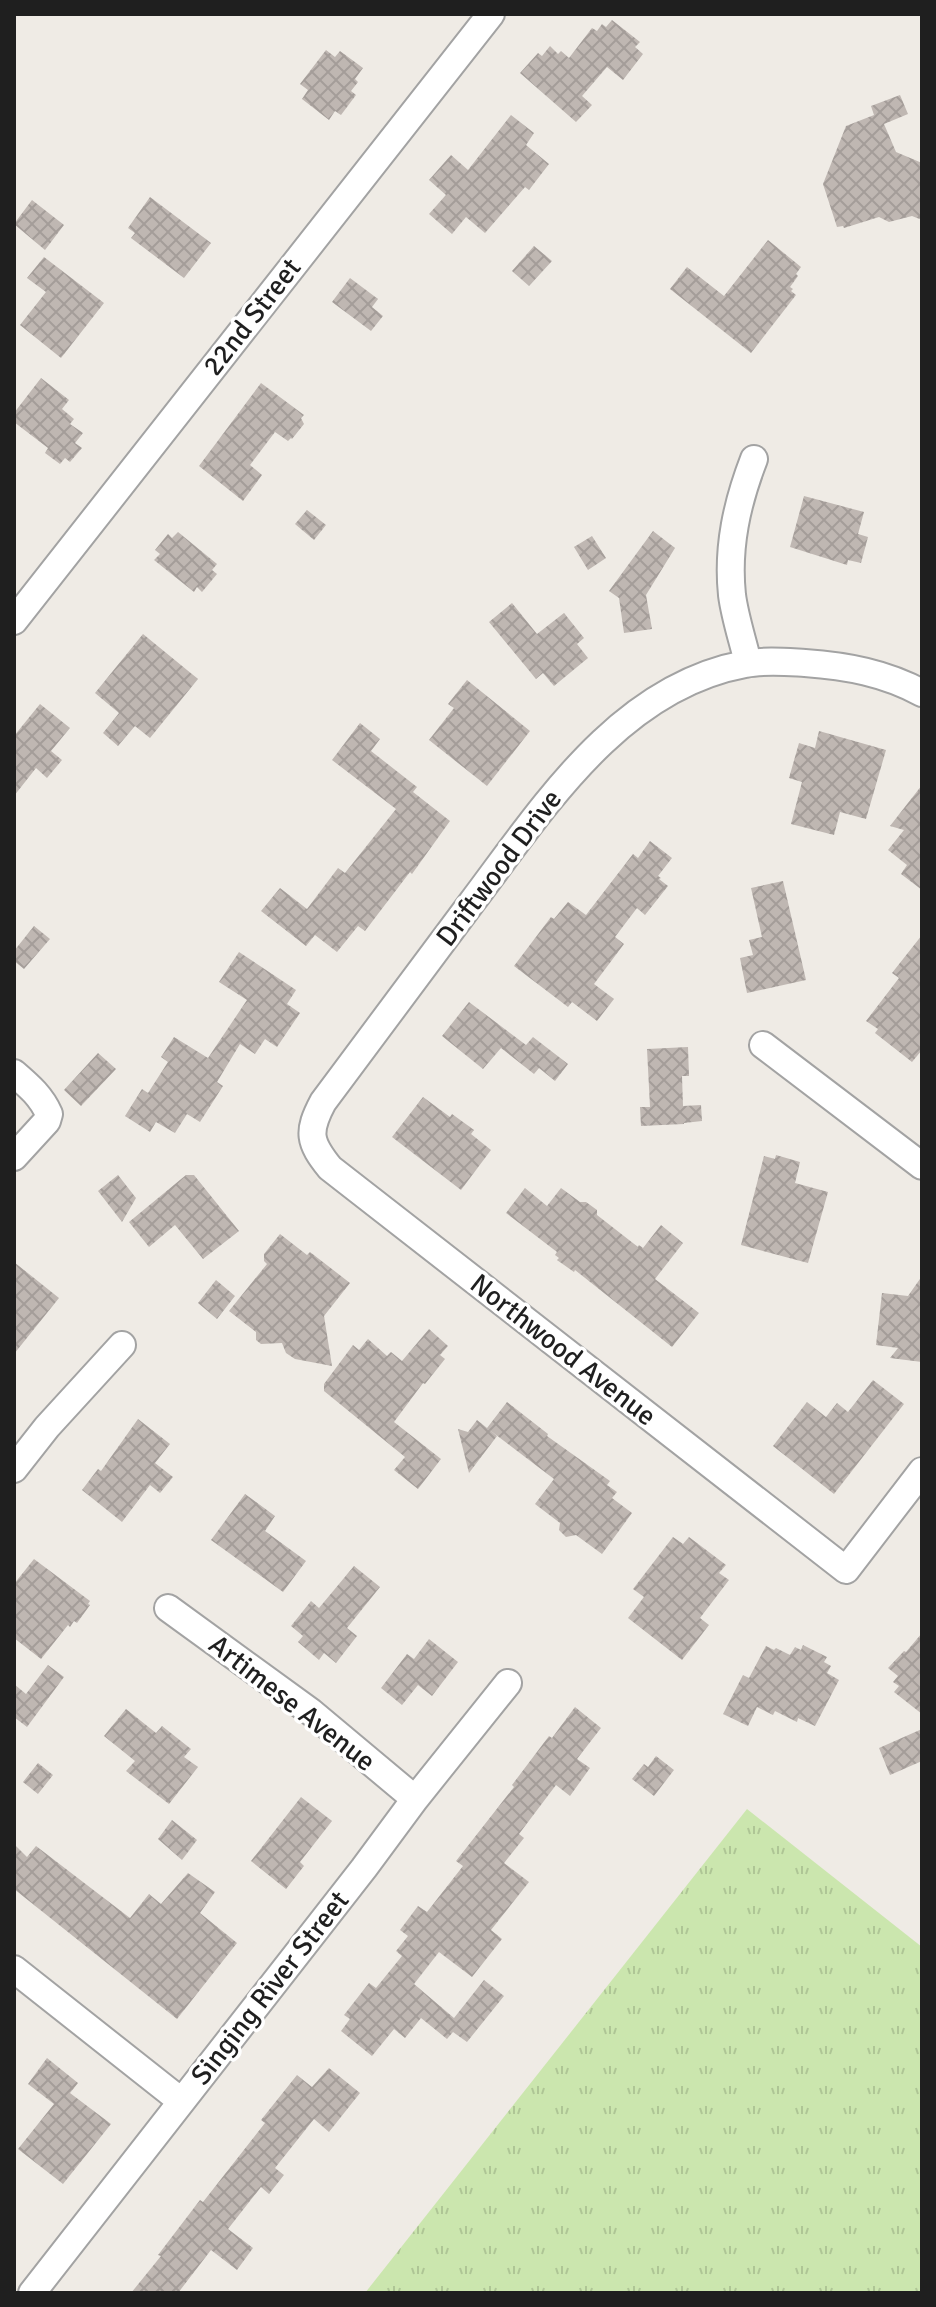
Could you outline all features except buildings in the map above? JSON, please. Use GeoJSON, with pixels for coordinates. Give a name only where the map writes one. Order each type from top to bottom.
{"type":"FeatureCollection","features":[{"type":"Feature","properties":{"kind":"street","name":"22nd Street"},"geometry":{"type":"LineString","coordinates":[[14,621],[491,14]]}},
{"type":"Feature","properties":{"kind":"street"},"geometry":{"type":"LineString","coordinates":[[748,663],[732,598],[730,558],[734,522],[754,459]]}},
{"type":"Feature","properties":{"kind":"street","name":"Driftwood Drive"},"geometry":{"type":"LineString","coordinates":[[311,1137],[314,1118],[323,1102],[508,855],[590,754],[625,723],[690,681],[748,663],[841,666],[875,673],[922,693]]}},
{"type":"Feature","properties":{"kind":"street"},"geometry":{"type":"LineString","coordinates":[[763,1045],[922,1166]]}},
{"type":"Feature","properties":{"kind":"street"},"geometry":{"type":"LineString","coordinates":[[14,1073],[35,1091],[49,1114],[47,1121],[14,1157]]}},
{"type":"Feature","properties":{"kind":"street","name":"Northwood Avenue"},"geometry":{"type":"LineString","coordinates":[[311,1137],[330,1168],[846,1570],[922,1471]]}},
{"type":"Feature","properties":{"kind":"street"},"geometry":{"type":"LineString","coordinates":[[14,1469],[47,1427],[122,1345]]}},
{"type":"Feature","properties":{"kind":"street","name":"Artimese Avenue"},"geometry":{"type":"LineString","coordinates":[[168,1608],[311,1712],[415,1799]]}},
{"type":"Feature","properties":{"kind":"street","name":"Singing River Street"},"geometry":{"type":"LineString","coordinates":[[32,2293],[508,1683]]}},
{"type":"Feature","properties":{"kind":"street"},"geometry":{"type":"LineString","coordinates":[[14,1969],[181,2101]]}},
{"type":"Feature","properties":{"kind":"green space"},"geometry":{"type":"Polygon","coordinates":[[[747,1809],[922,1947],[922,2293],[365,2293],[747,1809]]]}}]}
